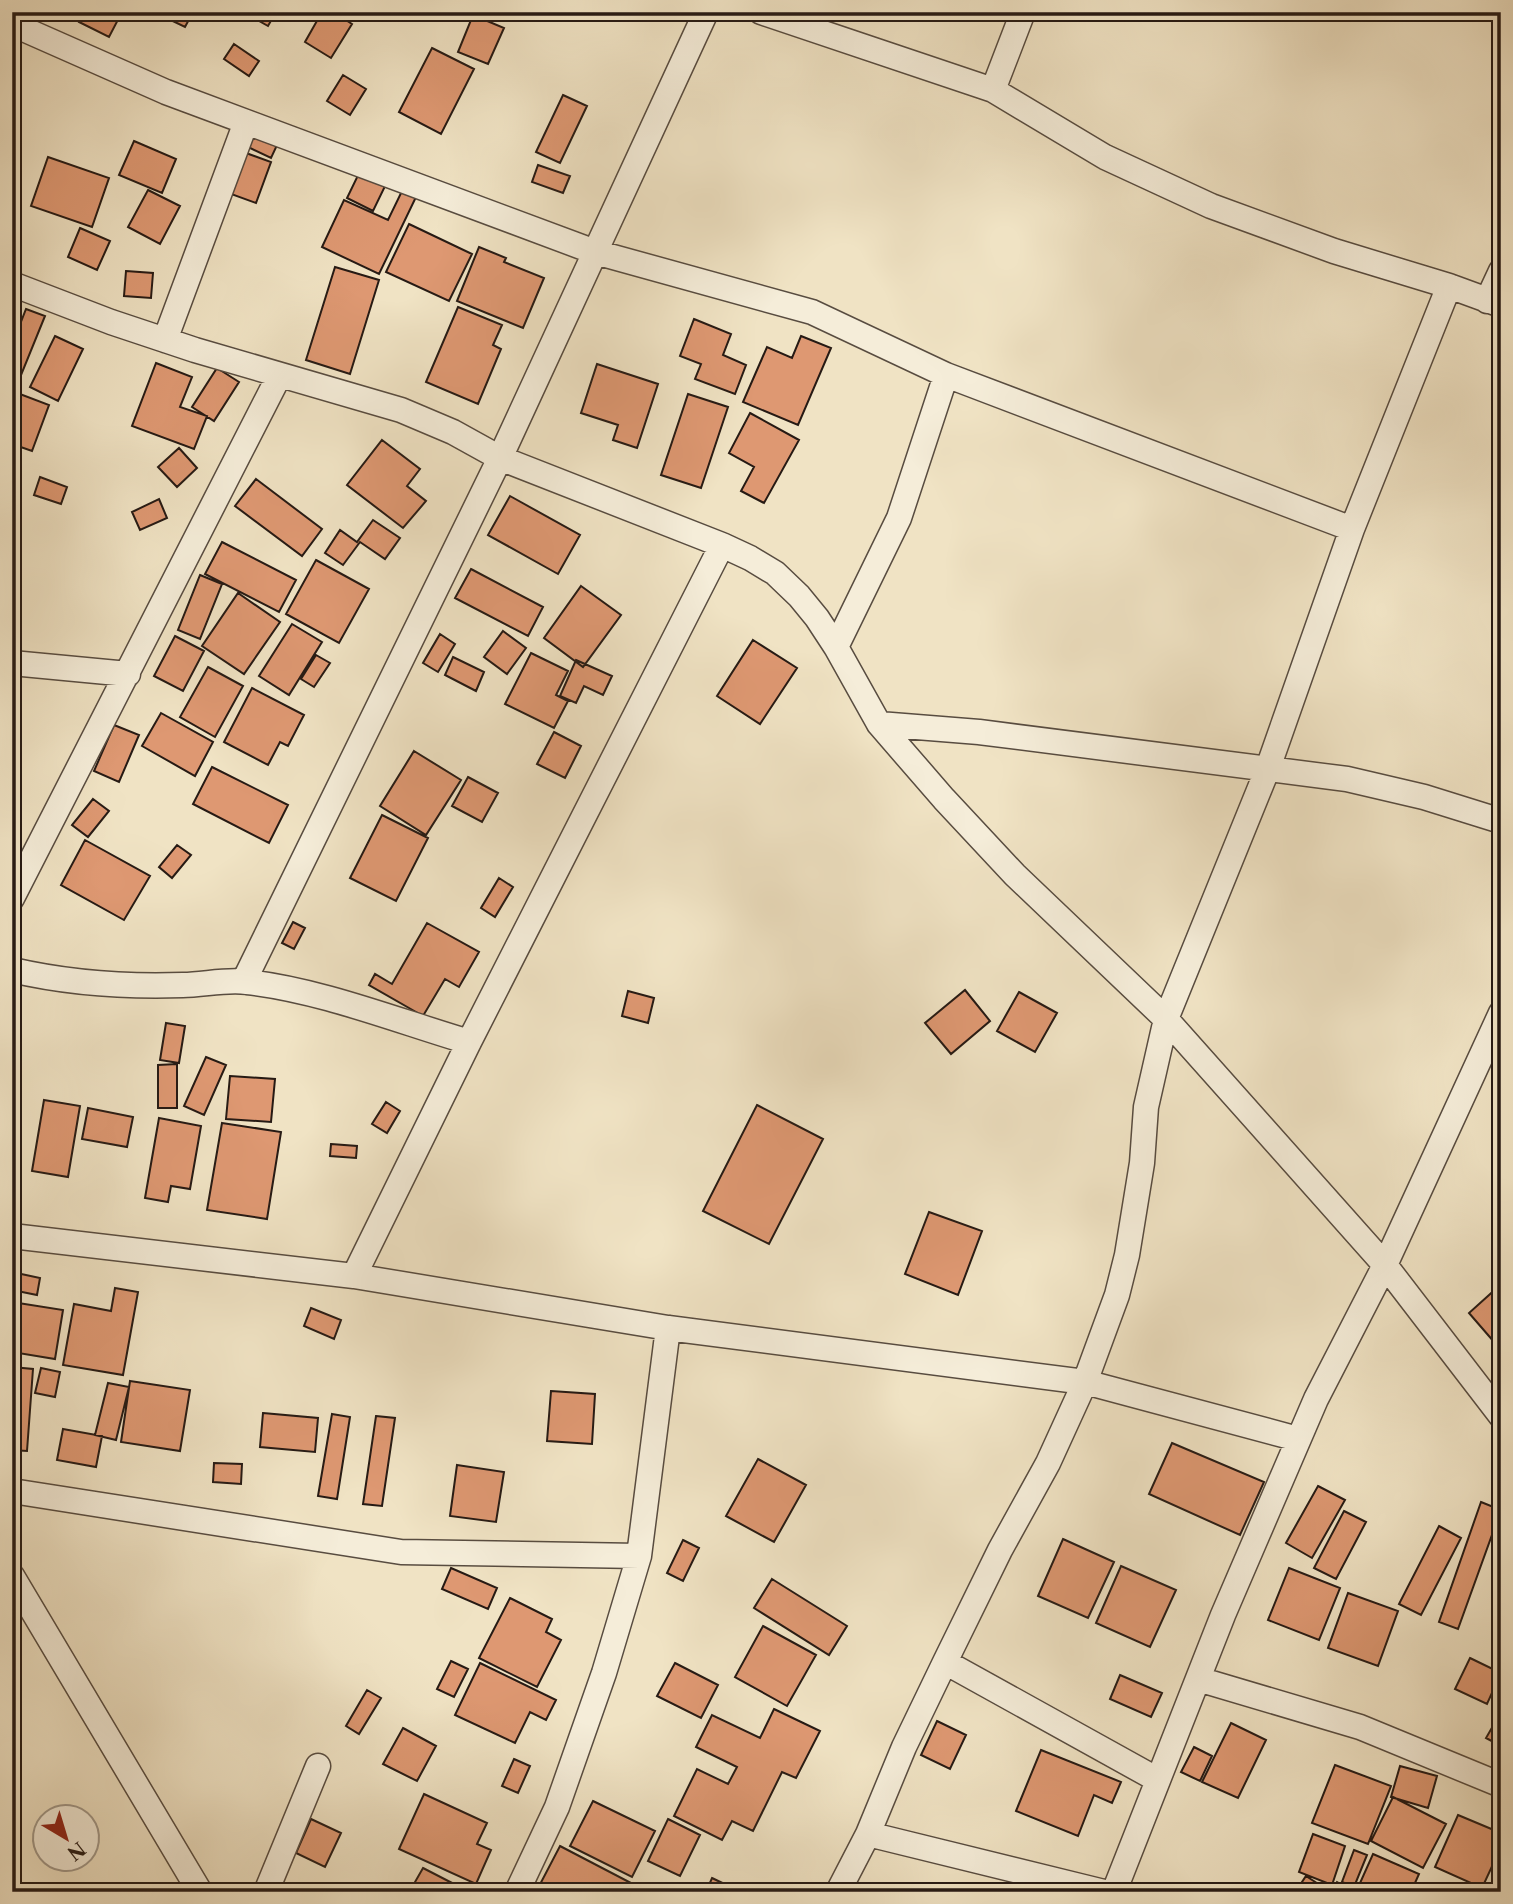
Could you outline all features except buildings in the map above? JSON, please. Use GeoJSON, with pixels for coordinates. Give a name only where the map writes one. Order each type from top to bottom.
{"type":"FeatureCollection","features":[{"type":"Feature","properties":{"kind":"street"},"geometry":{"type":"LineString","coordinates":[[244,981],[500,458],[706,12]]}},
{"type":"Feature","properties":{"kind":"street"},"geometry":{"type":"LineString","coordinates":[[761,12],[993,90],[1105,157],[1211,206],[1334,251],[1449,286],[1494,303],[1501,271]]}},
{"type":"Feature","properties":{"kind":"street"},"geometry":{"type":"LineString","coordinates":[[993,90],[1023,12]]}},
{"type":"Feature","properties":{"kind":"street"},"geometry":{"type":"LineString","coordinates":[[12,24],[166,92],[595,252],[812,312],[946,375],[1352,528]]}},
{"type":"Feature","properties":{"kind":"street"},"geometry":{"type":"LineString","coordinates":[[164,340],[246,122]]}},
{"type":"Feature","properties":{"kind":"street"},"geometry":{"type":"LineString","coordinates":[[12,284],[164,340],[401,410],[453,432],[500,458],[722,545],[775,573],[817,618],[879,724],[944,799],[1016,875],[1166,1019],[1385,1265],[1501,1416]]}},
{"type":"Feature","properties":{"kind":"street"},"geometry":{"type":"LineString","coordinates":[[838,1892],[868,1834],[904,1747],[945,1662],[1000,1550],[1048,1463],[1085,1382],[1117,1295],[1127,1255],[1142,1164],[1146,1107],[1166,1019],[1268,768],[1352,528],[1449,286]]}},
{"type":"Feature","properties":{"kind":"street"},"geometry":{"type":"LineString","coordinates":[[836,647],[899,518],[946,375]]}},
{"type":"Feature","properties":{"kind":"street"},"geometry":{"type":"LineString","coordinates":[[12,898],[279,376]]}},
{"type":"Feature","properties":{"kind":"street"},"geometry":{"type":"LineString","coordinates":[[354,1276],[469,1042],[722,545]]}},
{"type":"Feature","properties":{"kind":"street"},"geometry":{"type":"LineString","coordinates":[[12,663],[128,674]]}},
{"type":"Feature","properties":{"kind":"street"},"geometry":{"type":"LineString","coordinates":[[879,724],[979,732],[1347,779],[1424,797],[1501,821]]}},
{"type":"Feature","properties":{"kind":"street"},"geometry":{"type":"LineString","coordinates":[[12,970],[46,978],[111,985],[183,985],[244,981],[295,990],[469,1042]]}},
{"type":"Feature","properties":{"kind":"street"},"geometry":{"type":"LineString","coordinates":[[1114,1892],[1223,1615],[1298,1439],[1385,1265],[1501,1013]]}},
{"type":"Feature","properties":{"kind":"street"},"geometry":{"type":"LineString","coordinates":[[12,1236],[354,1276],[668,1328],[1085,1382],[1298,1439]]}},
{"type":"Feature","properties":{"kind":"street"},"geometry":{"type":"LineString","coordinates":[[517,1892],[557,1807],[604,1673],[639,1556],[668,1328]]}},
{"type":"Feature","properties":{"kind":"street"},"geometry":{"type":"LineString","coordinates":[[12,1491],[401,1552],[639,1556]]}},
{"type":"Feature","properties":{"kind":"street"},"geometry":{"type":"LineString","coordinates":[[12,1576],[201,1892]]}},
{"type":"Feature","properties":{"kind":"street"},"geometry":{"type":"LineString","coordinates":[[945,1662],[1158,1780]]}},
{"type":"Feature","properties":{"kind":"street"},"geometry":{"type":"LineString","coordinates":[[1198,1679],[1360,1727],[1501,1785]]}},
{"type":"Feature","properties":{"kind":"street"},"geometry":{"type":"LineString","coordinates":[[266,1892],[317,1766]]}},
{"type":"Feature","properties":{"kind":"street"},"geometry":{"type":"LineString","coordinates":[[868,1834],[1104,1892]]}}]}
